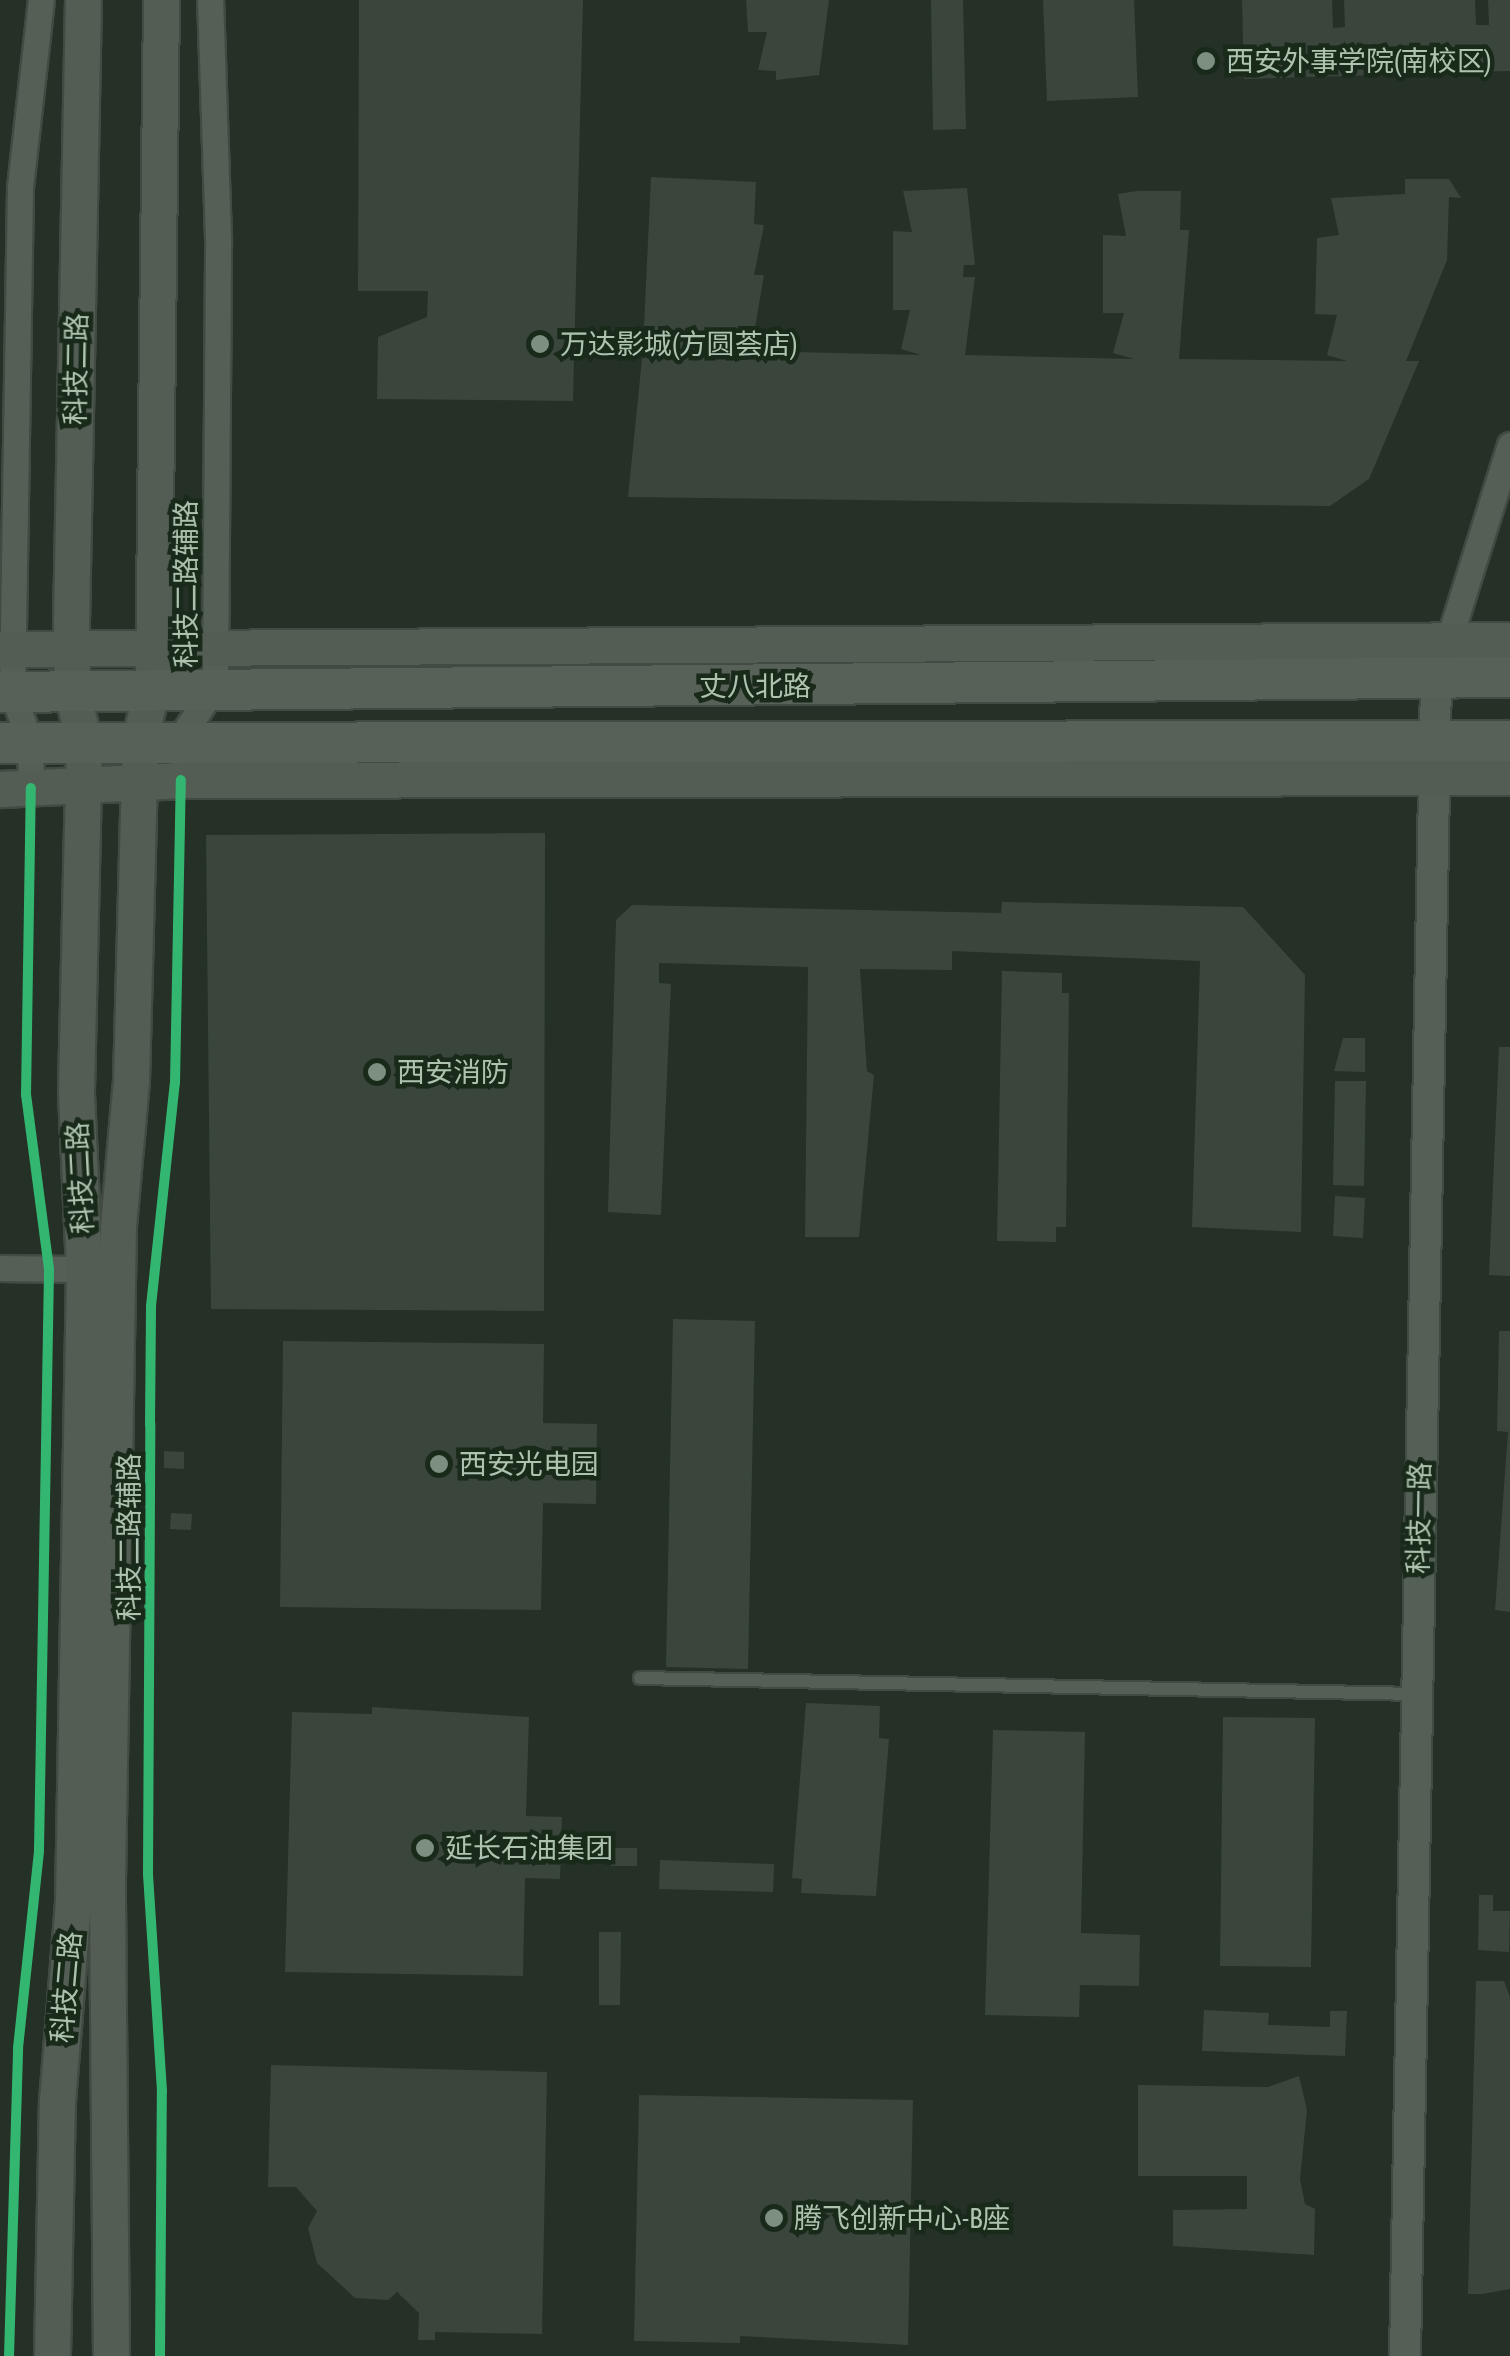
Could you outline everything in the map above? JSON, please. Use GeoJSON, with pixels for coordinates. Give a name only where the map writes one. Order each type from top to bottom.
{"type":"FeatureCollection","features":[{"type":"Feature","properties":{"kind":"main road","name":"科技二路"},"geometry":{"type":"LineString","coordinates":[[52,2356],[57,2101],[74,1901],[84,1270],[76,1090],[84,742],[72,692],[71,649],[84,0]]}},
{"type":"Feature","properties":{"kind":"main road","name":"科技二路"},"geometry":{"type":"LineString","coordinates":[[111,2356],[107,1881],[117,1266],[140,737],[154,667],[160,0]]}},
{"type":"Feature","properties":{"kind":"main road"},"geometry":{"type":"LineString","coordinates":[[7,649],[71,649],[154,667],[215,646],[1442,662],[1510,640]]}},
{"type":"Feature","properties":{"kind":"main road","name":"丈八北路"},"geometry":{"type":"LineString","coordinates":[[6,692],[72,692],[154,667],[215,686],[1442,662],[1510,677]]}},
{"type":"Feature","properties":{"kind":"main road","name":"丈八北路"},"geometry":{"type":"LineString","coordinates":[[15,742],[181,737],[1434,761],[1510,741]]}},
{"type":"Feature","properties":{"kind":"main road"},"geometry":{"type":"LineString","coordinates":[[15,788],[83,788],[139,780],[1434,761],[1510,777]]}},
{"type":"Feature","properties":{"kind":"street"},"geometry":{"type":"LineString","coordinates":[[15,788],[15,742],[6,692],[20,187],[41,0]]}},
{"type":"Feature","properties":{"kind":"street","name":"科技二路辅路"},"geometry":{"type":"LineString","coordinates":[[181,737],[215,686],[218,238],[210,0]]}},
{"type":"Feature","properties":{"kind":"street"},"geometry":{"type":"LineString","coordinates":[[1442,662],[1510,446]]}},
{"type":"Feature","properties":{"kind":"street","name":"科技一路"},"geometry":{"type":"LineString","coordinates":[[1404,2356],[1434,761],[1442,662]]}},
{"type":"Feature","properties":{"kind":"street"},"geometry":{"type":"LineString","coordinates":[[180,780],[181,737]]}},
{"type":"Feature","properties":{"kind":"street"},"geometry":{"type":"LineString","coordinates":[[0,1268],[84,1270]]}},
{"type":"Feature","properties":{"kind":"lane"},"geometry":{"type":"LineString","coordinates":[[640,1678],[1415,1694]]}},
{"type":"Feature","properties":{"kind":"building"},"geometry":{"type":"Polygon","coordinates":[[[359,0],[583,0],[573,401],[377,399],[378,337],[427,317],[428,291],[358,291],[359,0]]]}},
{"type":"Feature","properties":{"kind":"building"},"geometry":{"type":"Polygon","coordinates":[[[746,0],[829,0],[819,75],[776,80],[776,71],[758,70],[767,32],[748,32],[746,0]]]}},
{"type":"Feature","properties":{"kind":"building"},"geometry":{"type":"Polygon","coordinates":[[[931,0],[963,0],[966,129],[933,130],[931,0]]]}},
{"type":"Feature","properties":{"kind":"building"},"geometry":{"type":"Polygon","coordinates":[[[1043,0],[1134,0],[1138,97],[1047,101],[1043,0]]]}},
{"type":"Feature","properties":{"kind":"building"},"geometry":{"type":"Polygon","coordinates":[[[1242,0],[1332,0],[1333,28],[1345,27],[1344,0],[1475,0],[1476,25],[1489,25],[1488,0],[1510,0],[1510,71],[1244,79],[1242,0]]]}},
{"type":"Feature","properties":{"kind":"building"},"geometry":{"type":"Polygon","coordinates":[[[651,177],[756,182],[754,224],[764,225],[754,275],[764,275],[751,351],[921,355],[901,349],[910,310],[893,310],[893,231],[912,232],[903,191],[967,188],[975,265],[964,265],[963,277],[975,277],[965,355],[1134,359],[1113,353],[1124,313],[1103,313],[1103,235],[1126,236],[1118,194],[1181,191],[1180,230],[1189,230],[1179,359],[1347,361],[1327,355],[1337,315],[1315,314],[1317,238],[1339,235],[1331,198],[1405,194],[1405,179],[1449,179],[1461,198],[1449,197],[1447,260],[1406,361],[1419,361],[1369,479],[1330,506],[628,497],[643,349],[684,350],[643,347],[651,177]]]}},
{"type":"Feature","properties":{"kind":"building","name":"西安消防"},"geometry":{"type":"Polygon","coordinates":[[[545,833],[544,1311],[211,1309],[206,835],[545,833]]]}},
{"type":"Feature","properties":{"kind":"building"},"geometry":{"type":"Polygon","coordinates":[[[1002,902],[1243,907],[1305,975],[1301,1232],[1192,1227],[1200,961],[952,951],[952,970],[860,969],[867,1071],[874,1075],[859,1237],[805,1237],[808,967],[659,963],[659,983],[671,984],[661,1215],[608,1212],[616,920],[632,905],[1001,913],[1002,902]]]}},
{"type":"Feature","properties":{"kind":"building"},"geometry":{"type":"Polygon","coordinates":[[[1002,971],[1062,973],[1062,993],[1069,993],[1066,1227],[1056,1227],[1056,1242],[997,1241],[1002,971]]]}},
{"type":"Feature","properties":{"kind":"building"},"geometry":{"type":"Polygon","coordinates":[[[1343,1038],[1365,1038],[1365,1072],[1334,1071],[1343,1038]]]}},
{"type":"Feature","properties":{"kind":"building"},"geometry":{"type":"Polygon","coordinates":[[[1499,1047],[1510,1047],[1510,1276],[1489,1275],[1499,1047]]]}},
{"type":"Feature","properties":{"kind":"building"},"geometry":{"type":"Polygon","coordinates":[[[1335,1081],[1366,1081],[1364,1186],[1333,1185],[1335,1081]]]}},
{"type":"Feature","properties":{"kind":"building"},"geometry":{"type":"Polygon","coordinates":[[[1335,1196],[1365,1198],[1363,1238],[1333,1236],[1335,1196]]]}},
{"type":"Feature","properties":{"kind":"building"},"geometry":{"type":"Polygon","coordinates":[[[673,1319],[755,1321],[748,1669],[666,1667],[673,1319]]]}},
{"type":"Feature","properties":{"kind":"building"},"geometry":{"type":"Polygon","coordinates":[[[1499,1331],[1510,1331],[1510,1612],[1495,1610],[1508,1432],[1497,1431],[1499,1331]]]}},
{"type":"Feature","properties":{"kind":"building","name":"西安光电园"},"geometry":{"type":"Polygon","coordinates":[[[283,1341],[544,1344],[543,1423],[597,1424],[596,1504],[543,1503],[541,1610],[280,1607],[283,1341]]]}},
{"type":"Feature","properties":{"kind":"building"},"geometry":{"type":"Polygon","coordinates":[[[164,1451],[184,1452],[184,1469],[164,1468],[164,1451]]]}},
{"type":"Feature","properties":{"kind":"building"},"geometry":{"type":"Polygon","coordinates":[[[171,1513],[192,1514],[191,1530],[170,1529],[171,1513]]]}},
{"type":"Feature","properties":{"kind":"building"},"geometry":{"type":"Polygon","coordinates":[[[806,1703],[880,1706],[879,1738],[889,1739],[876,1896],[801,1893],[802,1879],[792,1878],[806,1703]]]}},
{"type":"Feature","properties":{"kind":"building","name":"延长石油集团"},"geometry":{"type":"Polygon","coordinates":[[[372,1707],[529,1717],[526,1816],[562,1817],[560,1879],[525,1878],[523,1976],[285,1972],[292,1712],[372,1714],[372,1707]]]}},
{"type":"Feature","properties":{"kind":"building"},"geometry":{"type":"Polygon","coordinates":[[[1223,1717],[1315,1718],[1311,1967],[1220,1966],[1223,1717]]]}},
{"type":"Feature","properties":{"kind":"building"},"geometry":{"type":"Polygon","coordinates":[[[993,1730],[1085,1732],[1081,1933],[1140,1935],[1139,1986],[1080,1985],[1079,2017],[985,2015],[993,1730]]]}},
{"type":"Feature","properties":{"kind":"building"},"geometry":{"type":"Polygon","coordinates":[[[611,1848],[637,1848],[637,1866],[611,1866],[611,1848]]]}},
{"type":"Feature","properties":{"kind":"building"},"geometry":{"type":"Polygon","coordinates":[[[660,1860],[774,1864],[773,1892],[659,1889],[660,1860]]]}},
{"type":"Feature","properties":{"kind":"building"},"geometry":{"type":"Polygon","coordinates":[[[1479,1895],[1493,1895],[1493,1911],[1510,1911],[1509,1952],[1478,1950],[1479,1895]]]}},
{"type":"Feature","properties":{"kind":"building"},"geometry":{"type":"Polygon","coordinates":[[[599,1932],[621,1932],[620,2005],[599,2005],[599,1932]]]}},
{"type":"Feature","properties":{"kind":"building"},"geometry":{"type":"Polygon","coordinates":[[[1476,1981],[1504,1981],[1510,1997],[1510,2289],[1468,2294],[1476,1981]]]}},
{"type":"Feature","properties":{"kind":"building"},"geometry":{"type":"Polygon","coordinates":[[[1204,2010],[1269,2013],[1268,2025],[1330,2027],[1330,2011],[1347,2011],[1345,2056],[1202,2051],[1204,2010]]]}},
{"type":"Feature","properties":{"kind":"building"},"geometry":{"type":"Polygon","coordinates":[[[271,2065],[547,2072],[542,2334],[435,2332],[435,2340],[418,2340],[419,2313],[397,2292],[388,2300],[355,2298],[317,2263],[308,2228],[317,2211],[296,2187],[268,2187],[271,2065]]]}},
{"type":"Feature","properties":{"kind":"building"},"geometry":{"type":"Polygon","coordinates":[[[1299,2076],[1307,2110],[1300,2179],[1305,2204],[1315,2209],[1314,2255],[1173,2246],[1173,2210],[1247,2209],[1247,2176],[1138,2176],[1138,2085],[1268,2087],[1299,2076]]]}},
{"type":"Feature","properties":{"kind":"building","name":"腾飞创新中心-B座"},"geometry":{"type":"Polygon","coordinates":[[[639,2095],[913,2100],[908,2345],[740,2336],[740,2343],[634,2341],[639,2095]]]}},
{"type":"Feature","properties":{"kind":"cycle path"},"geometry":{"type":"LineString","coordinates":[[160,2356],[162,2091],[148,1873],[151,1306],[175,1083],[181,780]]}},
{"type":"Feature","properties":{"kind":"cycle path"},"geometry":{"type":"LineString","coordinates":[[9,2356],[18,2048],[39,1850],[49,1269],[26,1095],[31,788]]}},
{"type":"Feature","properties":{"kind":"place","name":"西安外事学院(南校区)"},"geometry":{"type":"Point","coordinates":[1206,61]}},
{"type":"Feature","properties":{"kind":"place","name":"万达影城(方圆荟店)"},"geometry":{"type":"Point","coordinates":[540,344]}},
{"type":"Feature","properties":{"kind":"place","name":"西安消防"},"geometry":{"type":"Point","coordinates":[377,1072]}},
{"type":"Feature","properties":{"kind":"place","name":"西安光电园"},"geometry":{"type":"Point","coordinates":[439,1464]}},
{"type":"Feature","properties":{"kind":"place","name":"延长石油集团"},"geometry":{"type":"Point","coordinates":[425,1848]}},
{"type":"Feature","properties":{"kind":"place","name":"腾飞创新中心-B座"},"geometry":{"type":"Point","coordinates":[774,2218]}}]}
